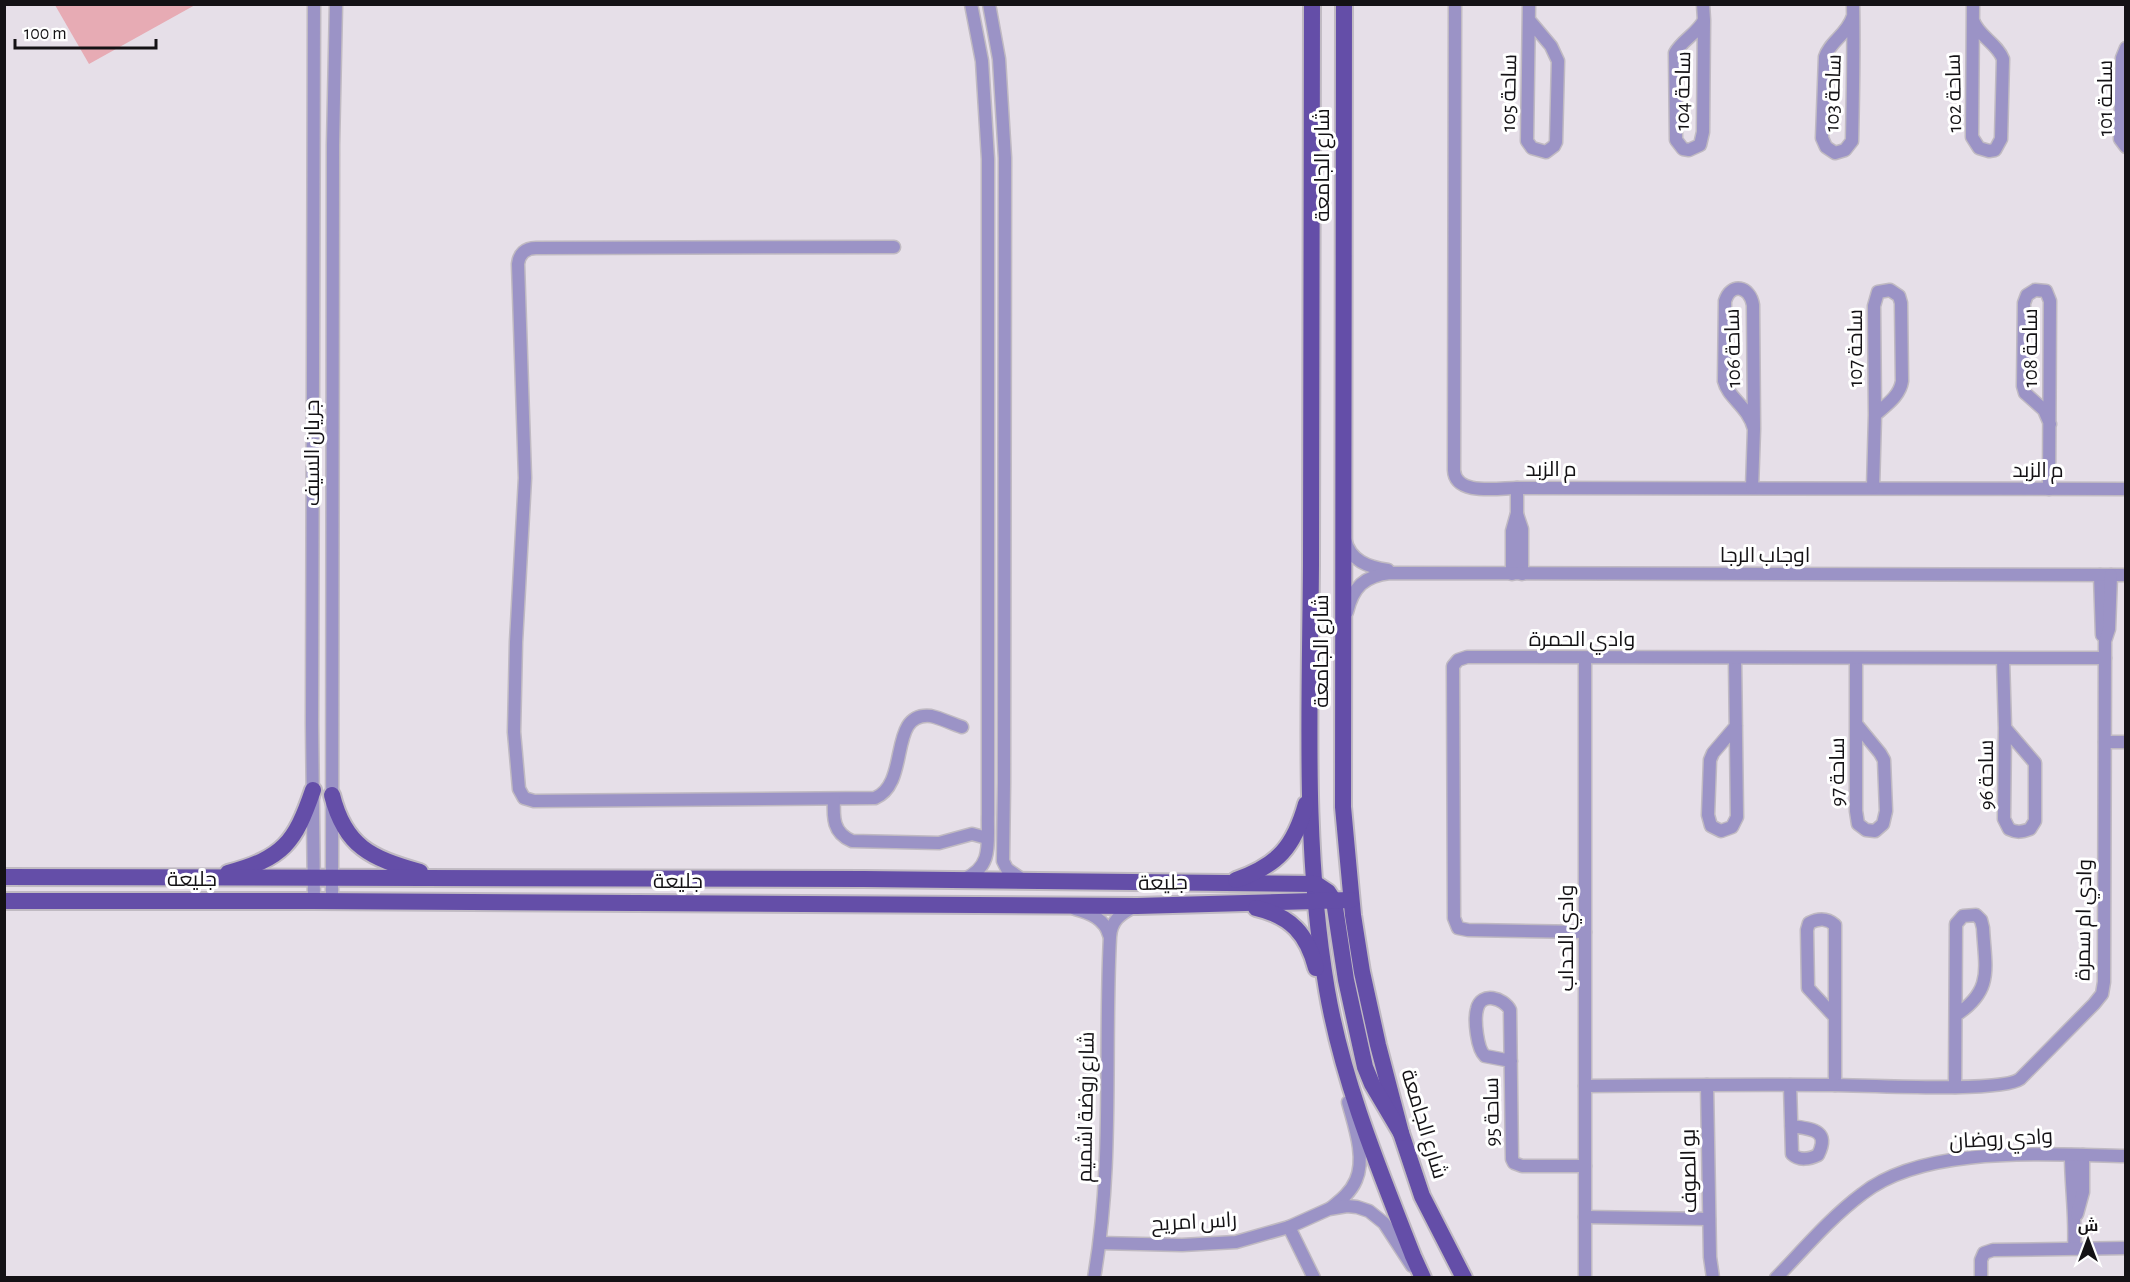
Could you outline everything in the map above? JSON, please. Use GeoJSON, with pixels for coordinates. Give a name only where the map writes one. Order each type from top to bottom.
{"type":"FeatureCollection","features":[{"type":"Feature","properties":{"kind":"main road","name":"شارع الجامعة"},"geometry":{"type":"LineString","coordinates":[[1312,4],[1309,792],[1317,902],[1327,990],[1342,1063],[1366,1135],[1422,1278]]}},
{"type":"Feature","properties":{"kind":"main road","name":"شارع الجامعة"},"geometry":{"type":"LineString","coordinates":[[1344,4],[1343,901],[1401,1133],[1422,1196],[1464,1278]]}},
{"type":"Feature","properties":{"kind":"main road"},"geometry":{"type":"LineString","coordinates":[[210,878],[254,864],[289,843],[301,825],[313,790]]}},
{"type":"Feature","properties":{"kind":"main road"},"geometry":{"type":"LineString","coordinates":[[1227,884],[1267,867],[1289,847],[1299,827],[1309,792]]}},
{"type":"Feature","properties":{"kind":"main road"},"geometry":{"type":"LineString","coordinates":[[332,795],[336,813],[356,844],[382,860],[441,878]]}},
{"type":"Feature","properties":{"kind":"main road","name":"جليعة"},"geometry":{"type":"LineString","coordinates":[[4,877],[210,878],[314,890]]}},
{"type":"Feature","properties":{"kind":"main road","name":"جليعة"},"geometry":{"type":"LineString","coordinates":[[9,901],[314,890],[441,878],[1316,884]]}},
{"type":"Feature","properties":{"kind":"main road"},"geometry":{"type":"LineString","coordinates":[[314,890],[323,892],[332,889],[543,888],[552,885],[559,878]]}},
{"type":"Feature","properties":{"kind":"main road"},"geometry":{"type":"LineString","coordinates":[[1316,884],[1343,901]]}},
{"type":"Feature","properties":{"kind":"main road","name":"جليعة"},"geometry":{"type":"LineString","coordinates":[[332,889],[1062,906],[1343,901]]}},
{"type":"Feature","properties":{"kind":"main road"},"geometry":{"type":"LineString","coordinates":[[1234,903],[1268,911],[1284,919],[1298,930],[1309,945],[1318,977],[1327,990]]}},
{"type":"Feature","properties":{"kind":"street","name":"جريان السيف"},"geometry":{"type":"LineString","coordinates":[[314,4],[314,890]]}},
{"type":"Feature","properties":{"kind":"street","name":"جريان السيف"},"geometry":{"type":"LineString","coordinates":[[332,889],[333,145],[336,4]]}},
{"type":"Feature","properties":{"kind":"street"},"geometry":{"type":"LineString","coordinates":[[957,881],[973,875],[984,864],[988,820],[988,159],[982,61],[970,4]]}},
{"type":"Feature","properties":{"kind":"street"},"geometry":{"type":"LineString","coordinates":[[989,4],[999,59],[1005,158],[1004,821],[1002,854],[1005,865],[1014,875],[1027,882]]}},
{"type":"Feature","properties":{"kind":"street","name":"م الزبد"},"geometry":{"type":"LineString","coordinates":[[1455,4],[1455,476],[1460,485],[1470,488],[2126,489]]}},
{"type":"Feature","properties":{"kind":"street","name":"ساحة 105"},"geometry":{"type":"LineString","coordinates":[[1529,4],[1527,141],[1532,148],[1546,152],[1556,142],[1558,61],[1551,46],[1530,21]]}},
{"type":"Feature","properties":{"kind":"street","name":"ساحة 104"},"geometry":{"type":"LineString","coordinates":[[1703,4],[1704,20],[1703,132],[1700,145],[1689,150],[1683,149],[1676,141],[1675,53],[1698,30],[1704,20]]}},
{"type":"Feature","properties":{"kind":"street","name":"ساحة 102"},"geometry":{"type":"LineString","coordinates":[[1973,4],[1972,137],[1979,148],[1989,151],[1995,150],[2001,139],[2002,57],[1977,29],[1973,20]]}},
{"type":"Feature","properties":{"kind":"street","name":"ساحة 103"},"geometry":{"type":"LineString","coordinates":[[1853,10],[1852,141],[1845,150],[1835,153],[1826,147],[1822,138],[1825,57],[1828,50],[1849,27],[1853,10]]}},
{"type":"Feature","properties":{"kind":"street","name":"ساحة 101"},"geometry":{"type":"LineString","coordinates":[[2126,48],[2122,58],[2120,139],[2126,147]]}},
{"type":"Feature","properties":{"kind":"street"},"geometry":{"type":"LineString","coordinates":[[314,145],[320,140],[326,140],[333,145]]}},
{"type":"Feature","properties":{"kind":"street"},"geometry":{"type":"LineString","coordinates":[[894,247],[536,248],[523,252],[519,260],[525,478],[516,642],[514,732],[518,787],[521,796],[527,800],[545,801],[875,798],[885,792],[892,783],[905,730],[914,720],[932,716],[962,727]]}},
{"type":"Feature","properties":{"kind":"street","name":"ساحة 106"},"geometry":{"type":"LineString","coordinates":[[1752,488],[1754,429],[1753,305],[1749,292],[1736,289],[1729,293],[1725,301],[1724,381],[1726,388],[1749,414],[1754,429]]}},
{"type":"Feature","properties":{"kind":"street","name":"ساحة 107"},"geometry":{"type":"LineString","coordinates":[[1873,488],[1874,306],[1878,292],[1890,290],[1899,296],[1901,303],[1902,381],[1901,389],[1896,396],[1875,415]]}},
{"type":"Feature","properties":{"kind":"street","name":"ساحة 108"},"geometry":{"type":"LineString","coordinates":[[2049,489],[2050,424],[2050,297],[2043,290],[2035,290],[2027,295],[2024,303],[2022,386],[2025,393],[2044,410],[2050,424]]}},
{"type":"Feature","properties":{"kind":"street"},"geometry":{"type":"LineString","coordinates":[[1517,488],[1517,513],[1512,531],[1517,574]]}},
{"type":"Feature","properties":{"kind":"street","name":"اوجاب الرجا"},"geometry":{"type":"LineString","coordinates":[[1343,515],[1346,544],[1360,562],[1376,568],[1404,572]]}},
{"type":"Feature","properties":{"kind":"street","name":"اوجاب الرجا"},"geometry":{"type":"LineString","coordinates":[[1343,630],[1354,590],[1361,582],[1382,573],[2126,575]]}},
{"type":"Feature","properties":{"kind":"street","name":"وادي ام سمرة"},"geometry":{"type":"LineString","coordinates":[[1585,1086],[1955,1087],[2015,1083],[2102,994],[2105,642],[2101,631],[2106,575]]}},
{"type":"Feature","properties":{"kind":"street","name":"وادي الحمرة"},"geometry":{"type":"LineString","coordinates":[[1585,932],[1458,928],[1454,918],[1453,666],[1458,660],[1467,657],[2105,658]]}},
{"type":"Feature","properties":{"kind":"street","name":"وادي الحداب"},"geometry":{"type":"LineString","coordinates":[[1585,658],[1585,1278]]}},
{"type":"Feature","properties":{"kind":"street"},"geometry":{"type":"LineString","coordinates":[[1735,658],[1736,726],[1737,817],[1732,826],[1721,831],[1711,826],[1708,815],[1710,760],[1713,753],[1736,726]]}},
{"type":"Feature","properties":{"kind":"street","name":"ساحة 97"},"geometry":{"type":"LineString","coordinates":[[1856,659],[1858,824],[1866,830],[1875,831],[1883,824],[1886,811],[1884,760],[1857,725]]}},
{"type":"Feature","properties":{"kind":"street","name":"ساحة 96"},"geometry":{"type":"LineString","coordinates":[[2003,659],[2004,819],[2008,829],[2022,832],[2030,829],[2035,821],[2036,763],[2005,728]]}},
{"type":"Feature","properties":{"kind":"street"},"geometry":{"type":"LineString","coordinates":[[2105,742],[2126,742]]}},
{"type":"Feature","properties":{"kind":"street"},"geometry":{"type":"LineString","coordinates":[[834,799],[833,816],[837,829],[840,834],[852,841],[939,843],[972,834],[987,838]]}},
{"type":"Feature","properties":{"kind":"street"},"geometry":{"type":"LineString","coordinates":[[988,820],[995,824],[1004,821]]}},
{"type":"Feature","properties":{"kind":"street"},"geometry":{"type":"LineString","coordinates":[[1062,906],[1084,912],[1100,920],[1110,937]]}},
{"type":"Feature","properties":{"kind":"street"},"geometry":{"type":"LineString","coordinates":[[1110,937],[1111,927],[1115,920],[1137,906]]}},
{"type":"Feature","properties":{"kind":"street"},"geometry":{"type":"LineString","coordinates":[[1955,1087],[1956,924],[1963,916],[1976,915],[1982,920],[1985,979],[1981,992],[1969,1006],[1956,1015]]}},
{"type":"Feature","properties":{"kind":"street"},"geometry":{"type":"LineString","coordinates":[[1835,1017],[1808,988],[1807,930],[1809,923],[1816,919],[1827,919],[1835,925],[1835,1017],[1835,1085]]}},
{"type":"Feature","properties":{"kind":"street","name":"شارع روضة اشميم"},"geometry":{"type":"LineString","coordinates":[[1094,1278],[1100,1243],[1106,1174],[1110,937]]}},
{"type":"Feature","properties":{"kind":"street","name":"ساحة 95"},"geometry":{"type":"LineString","coordinates":[[1511,1061],[1485,1056],[1478,1047],[1477,1009],[1489,998],[1504,1001],[1510,1010],[1511,1061],[1511,1155],[1514,1163],[1522,1166],[1585,1166]]}},
{"type":"Feature","properties":{"kind":"street","name":"راس امريح"},"geometry":{"type":"LineString","coordinates":[[1100,1243],[1211,1244],[1255,1238],[1289,1227],[1329,1209],[1345,1197],[1359,1172],[1358,1142],[1341,1071],[1342,1063]]}},
{"type":"Feature","properties":{"kind":"street","name":"بو الصوف"},"geometry":{"type":"LineString","coordinates":[[1707,1085],[1710,1257],[1713,1278]]}},
{"type":"Feature","properties":{"kind":"street"},"geometry":{"type":"LineString","coordinates":[[1790,1085],[1791,1126]]}},
{"type":"Feature","properties":{"kind":"street"},"geometry":{"type":"LineString","coordinates":[[2074,1248],[2076,1218],[2083,1192],[2077,1155]]}},
{"type":"Feature","properties":{"kind":"street","name":"وادي روضان"},"geometry":{"type":"LineString","coordinates":[[1776,1278],[1863,1192],[1895,1175],[1927,1164],[1968,1156],[2126,1156]]}},
{"type":"Feature","properties":{"kind":"street","name":"راس امريح"},"geometry":{"type":"LineString","coordinates":[[1329,1209],[1357,1207],[1378,1216],[1422,1278]]}},
{"type":"Feature","properties":{"kind":"street"},"geometry":{"type":"LineString","coordinates":[[1585,1217],[1709,1219]]}},
{"type":"Feature","properties":{"kind":"street"},"geometry":{"type":"LineString","coordinates":[[1289,1227],[1314,1278]]}},
{"type":"Feature","properties":{"kind":"street"},"geometry":{"type":"LineString","coordinates":[[1981,1278],[1981,1260],[1984,1253],[1993,1250],[2126,1248]]}},
{"type":"Feature","properties":{"kind":"street","name":"بو الصوف"},"geometry":{"type":"LineString","coordinates":[[1710,1257],[1720,1278]]}},
{"type":"Feature","properties":{"kind":"shaded area"},"geometry":{"type":"Polygon","coordinates":[[[55,5],[195,5],[89,64],[55,5]]]}}]}
